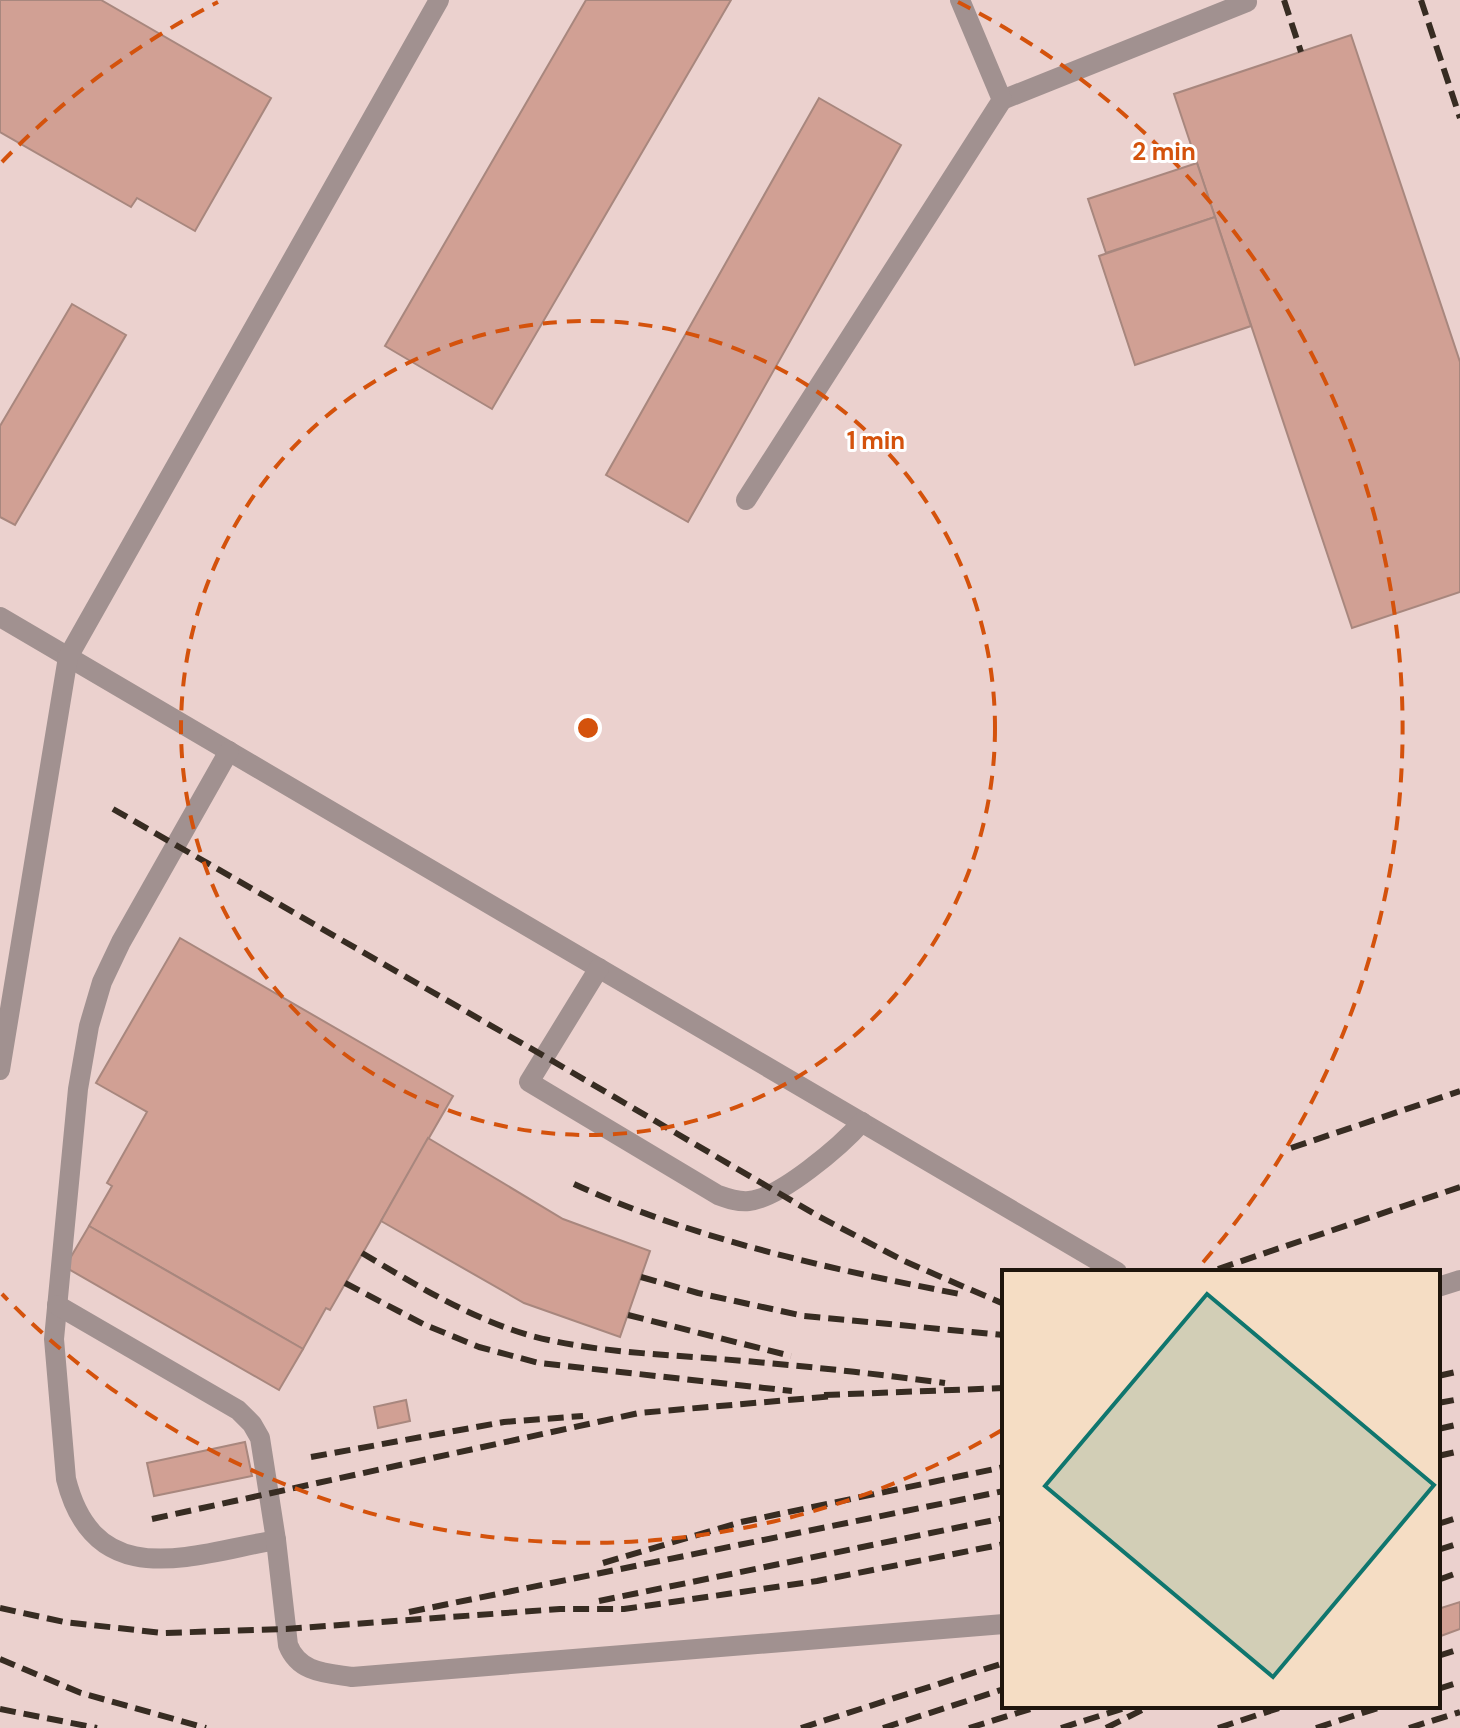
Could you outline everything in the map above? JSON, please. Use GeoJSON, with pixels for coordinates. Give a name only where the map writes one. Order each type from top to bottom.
{"type":"FeatureCollection","features":[{"type":"Feature","properties":{"kind":"lane"},"geometry":{"type":"LineString","coordinates":[[0,1070],[68,657],[439,0]]}},
{"type":"Feature","properties":{"kind":"lane"},"geometry":{"type":"LineString","coordinates":[[960,0],[1002,100]]}},
{"type":"Feature","properties":{"kind":"lane"},"geometry":{"type":"LineString","coordinates":[[746,500],[1002,100],[1247,2]]}},
{"type":"Feature","properties":{"kind":"lane"},"geometry":{"type":"LineString","coordinates":[[0,617],[1114,1270]]}},
{"type":"Feature","properties":{"kind":"lane"},"geometry":{"type":"LineString","coordinates":[[229,751],[121,942],[102,982],[89,1026],[78,1089],[54,1339],[66,1479],[71,1501],[85,1524],[109,1548],[135,1558],[160,1561],[276,1540]]}},
{"type":"Feature","properties":{"kind":"lane"},"geometry":{"type":"LineString","coordinates":[[599,968],[529,1082],[718,1195],[735,1201],[752,1201],[775,1191],[835,1149],[862,1122]]}},
{"type":"Feature","properties":{"kind":"lane"},"geometry":{"type":"LineString","coordinates":[[1440,1286],[1460,1280]]}},
{"type":"Feature","properties":{"kind":"lane"},"geometry":{"type":"LineString","coordinates":[[57,1305],[238,1410],[252,1424],[260,1438],[288,1645],[292,1657],[301,1666],[318,1672],[352,1677],[1002,1624]]}},
{"type":"Feature","properties":{"kind":"shaded area"},"geometry":{"type":"Polygon","coordinates":[[[0,0],[1460,0],[1460,1728],[0,1728],[0,0]]]}},
{"type":"Feature","properties":{"kind":"building"},"geometry":{"type":"Polygon","coordinates":[[[0,0],[101,0],[271,98],[195,231],[137,198],[131,207],[0,132],[0,0]]]}},
{"type":"Feature","properties":{"kind":"building"},"geometry":{"type":"Polygon","coordinates":[[[586,0],[731,0],[492,409],[385,346],[586,0]]]}},
{"type":"Feature","properties":{"kind":"building"},"geometry":{"type":"Polygon","coordinates":[[[1351,35],[1460,362],[1460,592],[1352,628],[1174,94],[1351,35]]]}},
{"type":"Feature","properties":{"kind":"building"},"geometry":{"type":"Polygon","coordinates":[[[819,98],[901,145],[688,522],[606,475],[819,98]]]}},
{"type":"Feature","properties":{"kind":"building"},"geometry":{"type":"Polygon","coordinates":[[[1197,163],[1215,217],[1106,253],[1088,199],[1197,163]]]}},
{"type":"Feature","properties":{"kind":"building"},"geometry":{"type":"Polygon","coordinates":[[[1215,217],[1251,326],[1135,365],[1099,256],[1215,217]]]}},
{"type":"Feature","properties":{"kind":"building"},"geometry":{"type":"Polygon","coordinates":[[[72,304],[126,335],[15,525],[0,517],[0,426],[72,304]]]}},
{"type":"Feature","properties":{"kind":"building"},"geometry":{"type":"Polygon","coordinates":[[[180,938],[453,1096],[330,1310],[326,1308],[303,1349],[89,1226],[112,1186],[107,1183],[147,1112],[96,1083],[180,938]]]}},
{"type":"Feature","properties":{"kind":"building"},"geometry":{"type":"Polygon","coordinates":[[[428,1138],[563,1219],[650,1251],[620,1337],[524,1303],[381,1221],[428,1138]]]}},
{"type":"Feature","properties":{"kind":"building"},"geometry":{"type":"Polygon","coordinates":[[[89,1226],[303,1349],[279,1390],[65,1267],[89,1226]]]}},
{"type":"Feature","properties":{"kind":"building"},"geometry":{"type":"Polygon","coordinates":[[[406,1400],[410,1421],[378,1428],[374,1407],[406,1400]]]}},
{"type":"Feature","properties":{"kind":"building"},"geometry":{"type":"Polygon","coordinates":[[[245,1442],[252,1476],[154,1496],[147,1463],[245,1442]]]}},
{"type":"Feature","properties":{"kind":"building"},"geometry":{"type":"Polygon","coordinates":[[[1460,1602],[1460,1629],[1440,1636],[1440,1608],[1460,1602]]]}},
{"type":"Feature","properties":{"kind":"railway"},"geometry":{"type":"LineString","coordinates":[[1284,0],[1301,52]]}},
{"type":"Feature","properties":{"kind":"railway"},"geometry":{"type":"LineString","coordinates":[[1421,0],[1460,118]]}},
{"type":"Feature","properties":{"kind":"railway"},"geometry":{"type":"LineString","coordinates":[[113,809],[818,1216],[904,1261],[1002,1303]]}},
{"type":"Feature","properties":{"kind":"railway"},"geometry":{"type":"LineString","coordinates":[[1291,1148],[1460,1091]]}},
{"type":"Feature","properties":{"kind":"railway"},"geometry":{"type":"LineString","coordinates":[[574,1184],[620,1204],[716,1237],[816,1264],[965,1295]]}},
{"type":"Feature","properties":{"kind":"railway"},"geometry":{"type":"LineString","coordinates":[[1218,1269],[1460,1187]]}},
{"type":"Feature","properties":{"kind":"railway"},"geometry":{"type":"LineString","coordinates":[[362,1253],[466,1311],[532,1336],[626,1352],[945,1383]]}},
{"type":"Feature","properties":{"kind":"railway"},"geometry":{"type":"LineString","coordinates":[[641,1277],[804,1316],[1002,1335]]}},
{"type":"Feature","properties":{"kind":"railway"},"geometry":{"type":"LineString","coordinates":[[345,1283],[423,1324],[479,1347],[539,1363],[792,1391]]}},
{"type":"Feature","properties":{"kind":"railway"},"geometry":{"type":"LineString","coordinates":[[628,1315],[791,1356]]}},
{"type":"Feature","properties":{"kind":"railway"},"geometry":{"type":"LineString","coordinates":[[1440,1376],[1460,1371]]}},
{"type":"Feature","properties":{"kind":"railway"},"geometry":{"type":"LineString","coordinates":[[824,1395],[1002,1388]]}},
{"type":"Feature","properties":{"kind":"railway"},"geometry":{"type":"LineString","coordinates":[[152,1519],[639,1413],[835,1396]]}},
{"type":"Feature","properties":{"kind":"railway"},"geometry":{"type":"LineString","coordinates":[[1440,1403],[1460,1399]]}},
{"type":"Feature","properties":{"kind":"railway"},"geometry":{"type":"LineString","coordinates":[[311,1457],[504,1422],[583,1416]]}},
{"type":"Feature","properties":{"kind":"railway"},"geometry":{"type":"LineString","coordinates":[[1440,1429],[1460,1424]]}},
{"type":"Feature","properties":{"kind":"railway"},"geometry":{"type":"LineString","coordinates":[[1440,1456],[1460,1451]]}},
{"type":"Feature","properties":{"kind":"railway"},"geometry":{"type":"LineString","coordinates":[[603,1563],[741,1522],[1002,1467]]}},
{"type":"Feature","properties":{"kind":"railway"},"geometry":{"type":"LineString","coordinates":[[409,1612],[1002,1491]]}},
{"type":"Feature","properties":{"kind":"railway"},"geometry":{"type":"LineString","coordinates":[[1440,1523],[1460,1517]]}},
{"type":"Feature","properties":{"kind":"railway"},"geometry":{"type":"LineString","coordinates":[[599,1601],[1002,1518]]}},
{"type":"Feature","properties":{"kind":"railway"},"geometry":{"type":"LineString","coordinates":[[1440,1549],[1460,1543]]}},
{"type":"Feature","properties":{"kind":"railway"},"geometry":{"type":"LineString","coordinates":[[0,1608],[64,1622],[163,1633],[286,1629],[560,1609],[624,1609],[817,1581],[1002,1544]]}},
{"type":"Feature","properties":{"kind":"railway"},"geometry":{"type":"LineString","coordinates":[[1440,1579],[1460,1572]]}},
{"type":"Feature","properties":{"kind":"railway"},"geometry":{"type":"LineString","coordinates":[[1440,1655],[1460,1649]]}},
{"type":"Feature","properties":{"kind":"railway"},"geometry":{"type":"LineString","coordinates":[[0,1659],[81,1693],[206,1728]]}},
{"type":"Feature","properties":{"kind":"railway"},"geometry":{"type":"LineString","coordinates":[[801,1728],[1002,1664]]}},
{"type":"Feature","properties":{"kind":"railway"},"geometry":{"type":"LineString","coordinates":[[1440,1688],[1460,1682]]}},
{"type":"Feature","properties":{"kind":"railway"},"geometry":{"type":"LineString","coordinates":[[883,1728],[1002,1690]]}},
{"type":"Feature","properties":{"kind":"railway"},"geometry":{"type":"LineString","coordinates":[[969,1728],[1034,1708]]}},
{"type":"Feature","properties":{"kind":"railway"},"geometry":{"type":"LineString","coordinates":[[1061,1728],[1125,1708]]}},
{"type":"Feature","properties":{"kind":"railway"},"geometry":{"type":"LineString","coordinates":[[1106,1728],[1146,1708]]}},
{"type":"Feature","properties":{"kind":"railway"},"geometry":{"type":"LineString","coordinates":[[1218,1728],[1279,1708]]}},
{"type":"Feature","properties":{"kind":"railway"},"geometry":{"type":"LineString","coordinates":[[1316,1728],[1378,1708]]}},
{"type":"Feature","properties":{"kind":"railway"},"geometry":{"type":"LineString","coordinates":[[0,1709],[97,1728]]}},
{"type":"Feature","properties":{"kind":"railway"},"geometry":{"type":"LineString","coordinates":[[1409,1728],[1460,1712]]}}]}
